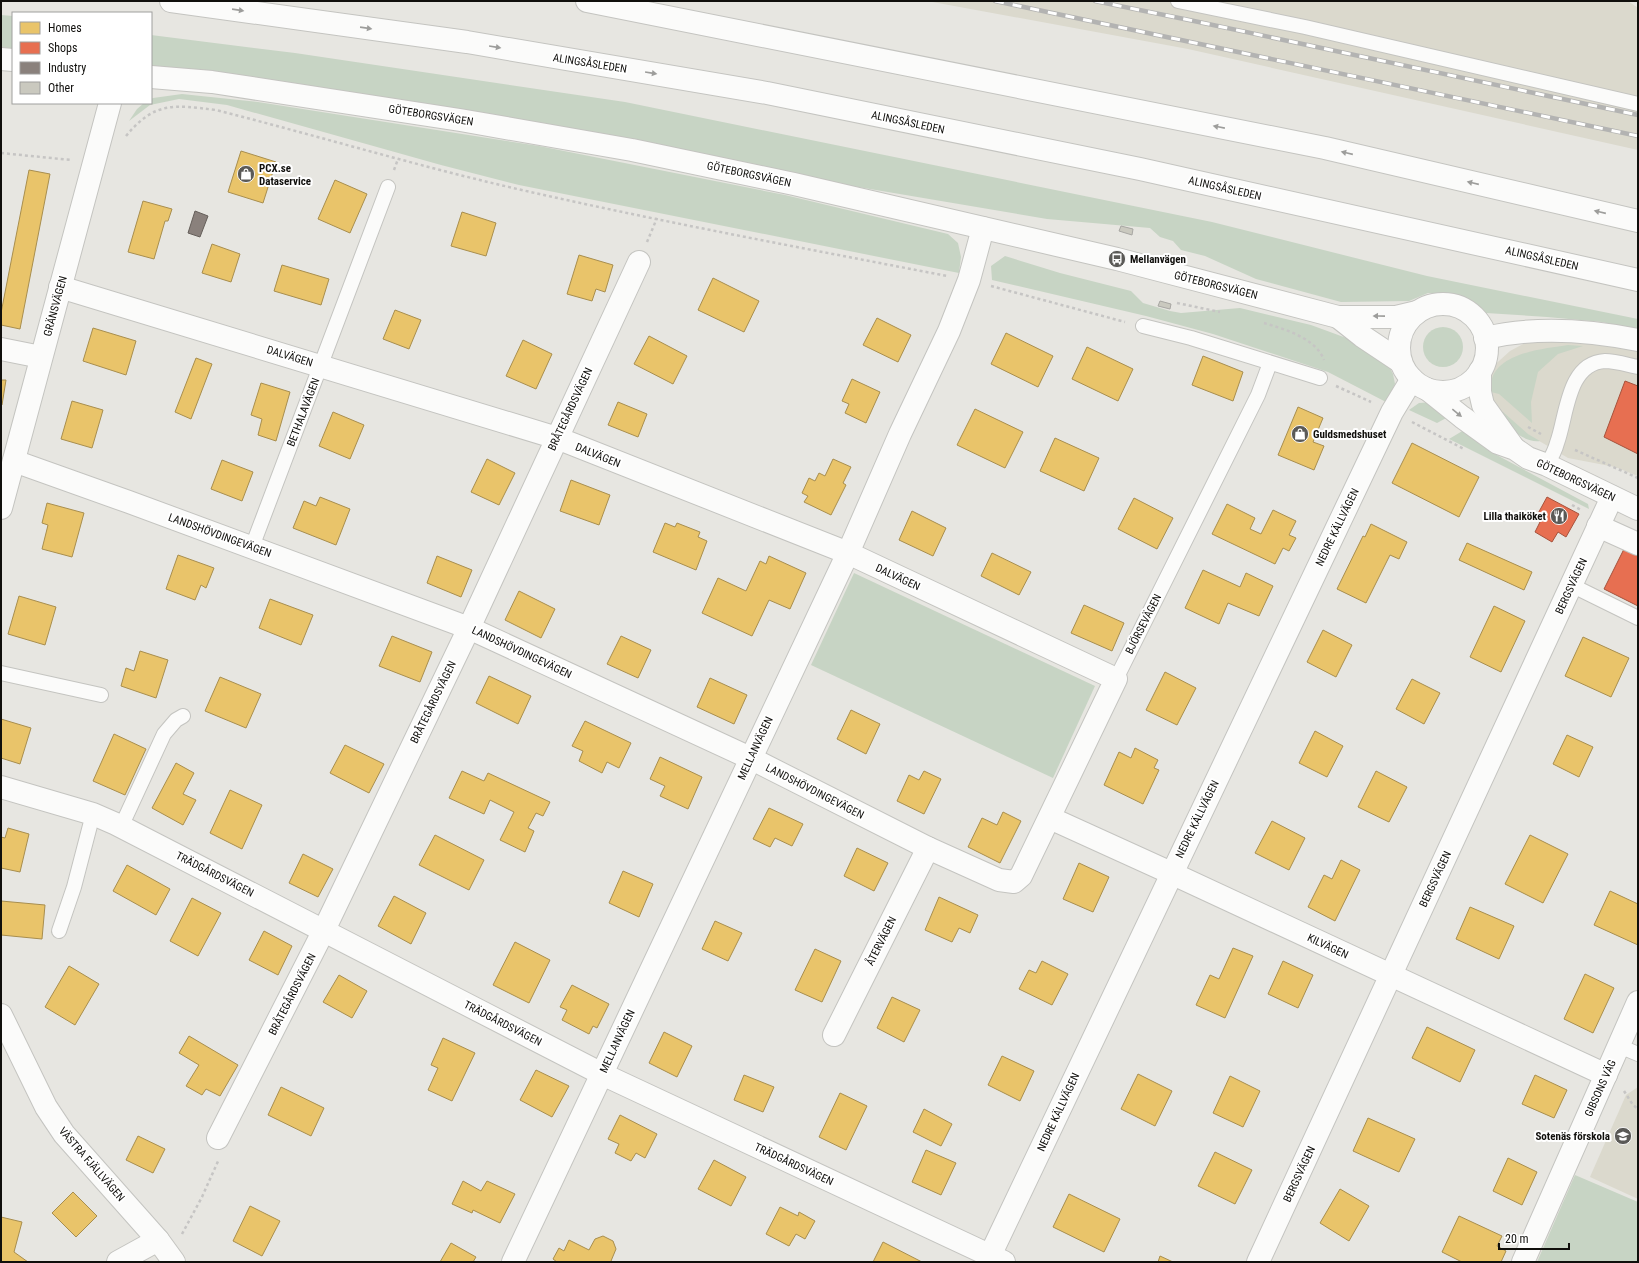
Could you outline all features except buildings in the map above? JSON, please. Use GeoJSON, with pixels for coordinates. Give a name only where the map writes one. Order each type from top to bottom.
{"type":"FeatureCollection","features":[{"type":"Feature","properties":{"kind":"main road","name":"ALINGSÅSLEDEN"},"geometry":{"type":"LineString","coordinates":[[171,1],[467,42],[767,93],[1140,169],[1638,280]]}},
{"type":"Feature","properties":{"kind":"main road"},"geometry":{"type":"LineString","coordinates":[[587,1],[1325,148],[1638,221]]}},
{"type":"Feature","properties":{"kind":"main road"},"geometry":{"type":"LineString","coordinates":[[1,59],[12,60]]}},
{"type":"Feature","properties":{"kind":"main road","name":"GÖTEBORGSVÄGEN"},"geometry":{"type":"LineString","coordinates":[[152,77],[212,82],[445,117],[632,150],[794,184],[1117,259],[1338,317],[1396,317],[1417,312]]}},
{"type":"Feature","properties":{"kind":"main road","name":"GRÄNSVÄGEN"},"geometry":{"type":"LineString","coordinates":[[1,508],[110,104]]}},
{"type":"Feature","properties":{"kind":"main road","name":"MELLANVÄGEN"},"geometry":{"type":"LineString","coordinates":[[513,1262],[750,758],[848,554],[900,434],[949,331],[969,280],[983,228]]}},
{"type":"Feature","properties":{"kind":"main road","name":"BRÅTEGÅRDSVÄGEN"},"geometry":{"type":"LineString","coordinates":[[218,1138],[324,930],[469,628],[639,262]]}},
{"type":"Feature","properties":{"kind":"main road","name":"DALVÄGEN"},"geometry":{"type":"LineString","coordinates":[[60,287],[557,438],[848,554],[1116,679]]}},
{"type":"Feature","properties":{"kind":"main road"},"geometry":{"type":"LineString","coordinates":[[1437,304],[1458,307],[1465,310],[1476,319],[1485,338],[1486,355],[1480,371],[1468,384],[1444,392],[1414,377],[1399,348],[1401,334],[1407,322],[1417,312],[1437,304]]}},
{"type":"Feature","properties":{"kind":"main road","name":"GÖTEBORGSVÄGEN"},"geometry":{"type":"LineString","coordinates":[[1338,317],[1498,443],[1638,509]]}},
{"type":"Feature","properties":{"kind":"main road"},"geometry":{"type":"LineString","coordinates":[[1485,338],[1502,334],[1551,330],[1588,331],[1638,340]]}},
{"type":"Feature","properties":{"kind":"main road"},"geometry":{"type":"LineString","coordinates":[[1,349],[41,357]]}},
{"type":"Feature","properties":{"kind":"main road","name":"GÖTEBORGSVÄGEN"},"geometry":{"type":"LineString","coordinates":[[1480,371],[1480,392],[1484,405],[1515,450]]}},
{"type":"Feature","properties":{"kind":"main road","name":"NEDRE KÄLLVÄGEN"},"geometry":{"type":"LineString","coordinates":[[994,1260],[1171,873],[1392,412],[1414,377]]}},
{"type":"Feature","properties":{"kind":"main road","name":"LANDSHÖVDINGEVÄGEN"},"geometry":{"type":"LineString","coordinates":[[14,461],[252,547],[469,628],[750,758],[928,848],[998,880],[1014,882]]}},
{"type":"Feature","properties":{"kind":"main road","name":"BERGSVÄGEN"},"geometry":{"type":"LineString","coordinates":[[1258,1262],[1612,497]]}},
{"type":"Feature","properties":{"kind":"main road"},"geometry":{"type":"LineString","coordinates":[[1598,526],[1638,544]]}},
{"type":"Feature","properties":{"kind":"main road","name":"BJÖRSEVÄGEN"},"geometry":{"type":"LineString","coordinates":[[1014,882],[1022,876],[1116,679]]}},
{"type":"Feature","properties":{"kind":"main road","name":"TRÄDGÅRDSVÄGEN"},"geometry":{"type":"LineString","coordinates":[[1,787],[93,814],[121,826],[602,1074],[994,1260]]}},
{"type":"Feature","properties":{"kind":"main road","name":"KILVÄGEN"},"geometry":{"type":"LineString","coordinates":[[1050,818],[1606,1075]]}},
{"type":"Feature","properties":{"kind":"main road","name":"ÅTERVÄGEN"},"geometry":{"type":"LineString","coordinates":[[834,1035],[928,848]]}},
{"type":"Feature","properties":{"kind":"main road","name":"GIBSONS VÄG"},"geometry":{"type":"LineString","coordinates":[[1523,1262],[1606,1075],[1628,1050],[1638,1002]]}},
{"type":"Feature","properties":{"kind":"main road","name":"VÄSTRA FJÄLLVÄGEN"},"geometry":{"type":"LineString","coordinates":[[1,1015],[46,1107],[64,1134],[167,1253]]}},
{"type":"Feature","properties":{"kind":"main road"},"geometry":{"type":"LineString","coordinates":[[118,1262],[167,1253]]}},
{"type":"Feature","properties":{"kind":"lane"},"geometry":{"type":"LineString","coordinates":[[1178,1],[1305,27],[1638,104]]}},
{"type":"Feature","properties":{"kind":"lane","name":"BETHALAVÄGEN"},"geometry":{"type":"LineString","coordinates":[[252,547],[388,187]]}},
{"type":"Feature","properties":{"kind":"lane"},"geometry":{"type":"LineString","coordinates":[[1143,326],[1191,338],[1320,378]]}},
{"type":"Feature","properties":{"kind":"lane"},"geometry":{"type":"LineString","coordinates":[[1547,465],[1558,443],[1572,388],[1580,373],[1594,363],[1606,361],[1638,367]]}},
{"type":"Feature","properties":{"kind":"lane","name":"BJÖRSEVÄGEN"},"geometry":{"type":"LineString","coordinates":[[1116,679],[1258,395],[1270,363]]}},
{"type":"Feature","properties":{"kind":"lane"},"geometry":{"type":"LineString","coordinates":[[1571,585],[1638,618]]}},
{"type":"Feature","properties":{"kind":"lane"},"geometry":{"type":"LineString","coordinates":[[1,673],[101,695]]}},
{"type":"Feature","properties":{"kind":"lane"},"geometry":{"type":"LineString","coordinates":[[121,826],[164,734],[176,720],[183,716]]}},
{"type":"Feature","properties":{"kind":"lane"},"geometry":{"type":"LineString","coordinates":[[58,931],[74,887],[93,814]]}},
{"type":"Feature","properties":{"kind":"path"},"geometry":{"type":"LineString","coordinates":[[122,140],[136,124],[157,110],[181,106],[216,110],[460,175],[545,195],[798,248],[969,280],[1111,320],[1143,326]]}},
{"type":"Feature","properties":{"kind":"path"},"geometry":{"type":"LineString","coordinates":[[1,153],[53,157],[94,164]]}},
{"type":"Feature","properties":{"kind":"path"},"geometry":{"type":"LineString","coordinates":[[1177,303],[1222,312]]}},
{"type":"Feature","properties":{"kind":"path"},"geometry":{"type":"LineString","coordinates":[[1262,323],[1303,338],[1318,348],[1324,359],[1320,378]]}},
{"type":"Feature","properties":{"kind":"path"},"geometry":{"type":"LineString","coordinates":[[1626,1095],[1632,1106],[1638,1109]]}},
{"type":"Feature","properties":{"kind":"path"},"geometry":{"type":"LineString","coordinates":[[167,1253],[218,1163],[221,1146],[218,1138]]}},
{"type":"Feature","properties":{"kind":"shaded area"},"geometry":{"type":"Polygon","coordinates":[[[927,1],[1628,1],[1638,8],[1638,150],[1188,49],[927,1]]]}},
{"type":"Feature","properties":{"kind":"shaded area"},"geometry":{"type":"Polygon","coordinates":[[[1570,336],[1638,350],[1638,476],[1615,467],[1568,458],[1492,413],[1489,370],[1510,351],[1529,341],[1570,336]]]}},
{"type":"Feature","properties":{"kind":"shaded area","name":"Sotenäs förskola"},"geometry":{"type":"Polygon","coordinates":[[[1638,1087],[1638,1199],[1590,1177],[1626,1095],[1638,1087]]]}},
{"type":"Feature","properties":{"kind":"green space"},"geometry":{"type":"Polygon","coordinates":[[[1,15],[12,16],[12,49],[1,47],[1,15]]]}},
{"type":"Feature","properties":{"kind":"green space"},"geometry":{"type":"Polygon","coordinates":[[[152,35],[295,53],[625,102],[1212,222],[1427,276],[1638,319],[1638,330],[1602,322],[1486,313],[1453,293],[1428,293],[1409,301],[1341,302],[1256,279],[1205,256],[1181,250],[1173,241],[1160,237],[1150,228],[1047,219],[152,67],[152,35]]]}},
{"type":"Feature","properties":{"kind":"green space"},"geometry":{"type":"Polygon","coordinates":[[[182,94],[258,102],[539,146],[785,195],[948,234],[958,243],[961,257],[959,273],[519,185],[441,165],[227,105],[179,99],[150,105],[129,121],[137,109],[143,104],[152,104],[153,98],[182,94]]]}},
{"type":"Feature","properties":{"kind":"green space"},"geometry":{"type":"Polygon","coordinates":[[[1005,256],[1060,273],[1131,291],[1143,303],[1170,311],[1181,313],[1240,308],[1311,325],[1360,343],[1389,366],[1393,374],[1395,384],[1386,402],[1328,372],[1213,334],[1146,316],[992,280],[991,266],[1005,256]]]}},
{"type":"Feature","properties":{"kind":"green space"},"geometry":{"type":"Polygon","coordinates":[[[1443,327],[1451,329],[1457,333],[1461,339],[1463,347],[1461,355],[1457,361],[1451,365],[1443,367],[1435,365],[1429,361],[1425,355],[1423,347],[1425,339],[1429,333],[1435,329],[1443,327]]]}},
{"type":"Feature","properties":{"kind":"green space"},"geometry":{"type":"Polygon","coordinates":[[[1568,345],[1583,346],[1558,354],[1538,372],[1531,402],[1532,423],[1499,394],[1491,392],[1492,379],[1497,369],[1506,361],[1530,352],[1568,345]]]}},
{"type":"Feature","properties":{"kind":"green space"},"geometry":{"type":"Polygon","coordinates":[[[1433,402],[1450,416],[1437,423],[1409,410],[1419,403],[1433,402]]]}},
{"type":"Feature","properties":{"kind":"green space"},"geometry":{"type":"Polygon","coordinates":[[[1503,412],[1528,434],[1540,441],[1534,441],[1522,437],[1497,415],[1503,412]]]}},
{"type":"Feature","properties":{"kind":"green space"},"geometry":{"type":"Polygon","coordinates":[[[1464,430],[1493,453],[1588,504],[1589,509],[1449,439],[1464,430]]]}},
{"type":"Feature","properties":{"kind":"green space"},"geometry":{"type":"Polygon","coordinates":[[[854,573],[1095,686],[1053,778],[811,665],[854,573]]]}},
{"type":"Feature","properties":{"kind":"green space"},"geometry":{"type":"Polygon","coordinates":[[[1575,1175],[1638,1202],[1638,1262],[1537,1262],[1575,1175]]]}},
{"type":"Feature","properties":{"kind":"railway"},"geometry":{"type":"LineString","coordinates":[[995,1],[1638,136]]}},
{"type":"Feature","properties":{"kind":"railway"},"geometry":{"type":"LineString","coordinates":[[1095,1],[1638,115]]}},
{"type":"Feature","properties":{"kind":"place","name":"PCX.se Dataservice"},"geometry":{"type":"Point","coordinates":[246,174]}},
{"type":"Feature","properties":{"kind":"place","name":"Mellanvägen"},"geometry":{"type":"Point","coordinates":[1117,259]}},
{"type":"Feature","properties":{"kind":"place","name":"Guldsmedshuset"},"geometry":{"type":"Point","coordinates":[1300,434]}},
{"type":"Feature","properties":{"kind":"place","name":"Lilla thaiköket"},"geometry":{"type":"Point","coordinates":[1559,516]}},
{"type":"Feature","properties":{"kind":"place","name":"Sotenäs förskola"},"geometry":{"type":"Point","coordinates":[1623,1136]}}]}
